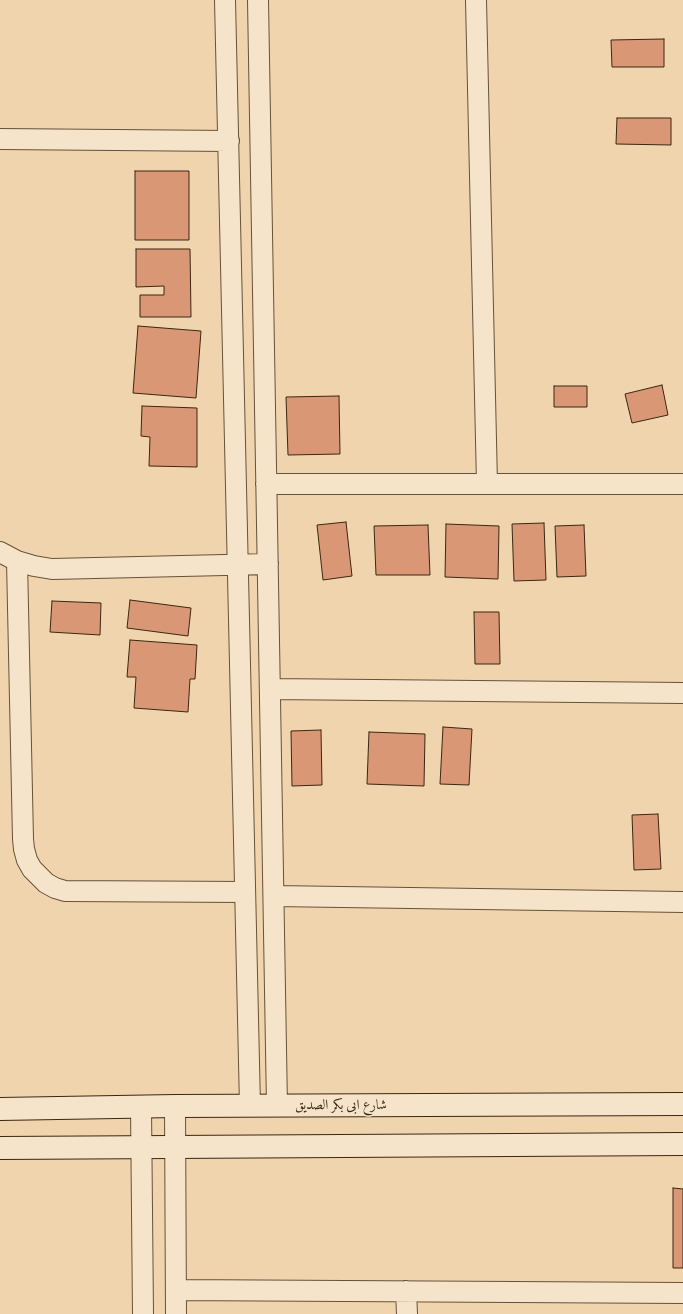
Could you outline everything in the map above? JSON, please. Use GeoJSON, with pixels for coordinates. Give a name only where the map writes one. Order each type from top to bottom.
{"type":"FeatureCollection","features":[{"type":"Feature","properties":{"kind":"main road","name":"شارع ابى بكر الصديق"},"geometry":{"type":"LineString","coordinates":[[0,1109],[175,1106],[683,1104]]}},
{"type":"Feature","properties":{"kind":"main road"},"geometry":{"type":"LineString","coordinates":[[0,1148],[683,1144]]}},
{"type":"Feature","properties":{"kind":"street"},"geometry":{"type":"LineString","coordinates":[[225,0],[250,1106]]}},
{"type":"Feature","properties":{"kind":"street"},"geometry":{"type":"LineString","coordinates":[[258,0],[277,1106]]}},
{"type":"Feature","properties":{"kind":"street"},"geometry":{"type":"LineString","coordinates":[[476,0],[487,484]]}},
{"type":"Feature","properties":{"kind":"street"},"geometry":{"type":"LineString","coordinates":[[0,139],[229,141]]}},
{"type":"Feature","properties":{"kind":"street"},"geometry":{"type":"LineString","coordinates":[[266,484],[683,484]]}},
{"type":"Feature","properties":{"kind":"street"},"geometry":{"type":"LineString","coordinates":[[245,892],[65,891],[46,883],[32,869],[27,860],[23,839],[8,556],[34,566],[52,569],[268,564]]}},
{"type":"Feature","properties":{"kind":"street"},"geometry":{"type":"LineString","coordinates":[[270,689],[683,693]]}},
{"type":"Feature","properties":{"kind":"street"},"geometry":{"type":"LineString","coordinates":[[274,896],[683,902]]}},
{"type":"Feature","properties":{"kind":"street"},"geometry":{"type":"LineString","coordinates":[[175,1106],[176,1314]]}},
{"type":"Feature","properties":{"kind":"street"},"geometry":{"type":"LineString","coordinates":[[141,1107],[143,1314]]}},
{"type":"Feature","properties":{"kind":"street"},"geometry":{"type":"LineString","coordinates":[[176,1290],[683,1293]]}},
{"type":"Feature","properties":{"kind":"street"},"geometry":{"type":"LineString","coordinates":[[406,1291],[407,1314]]}},
{"type":"Feature","properties":{"kind":"building"},"geometry":{"type":"Polygon","coordinates":[[[664,39],[664,67],[612,67],[611,40],[664,39]]]}},
{"type":"Feature","properties":{"kind":"building"},"geometry":{"type":"Polygon","coordinates":[[[617,118],[671,118],[671,145],[616,144],[617,118]]]}},
{"type":"Feature","properties":{"kind":"building"},"geometry":{"type":"Polygon","coordinates":[[[135,171],[189,171],[189,240],[135,240],[135,171]]]}},
{"type":"Feature","properties":{"kind":"building"},"geometry":{"type":"Polygon","coordinates":[[[136,249],[190,249],[191,317],[140,317],[140,295],[164,295],[164,286],[136,287],[136,249]]]}},
{"type":"Feature","properties":{"kind":"building"},"geometry":{"type":"Polygon","coordinates":[[[138,326],[201,331],[196,398],[133,393],[138,326]]]}},
{"type":"Feature","properties":{"kind":"building"},"geometry":{"type":"Polygon","coordinates":[[[662,385],[668,415],[632,423],[625,394],[662,385]]]}},
{"type":"Feature","properties":{"kind":"building"},"geometry":{"type":"Polygon","coordinates":[[[554,386],[587,386],[587,407],[554,407],[554,386]]]}},
{"type":"Feature","properties":{"kind":"building"},"geometry":{"type":"Polygon","coordinates":[[[339,396],[340,454],[288,455],[286,397],[339,396]]]}},
{"type":"Feature","properties":{"kind":"building"},"geometry":{"type":"Polygon","coordinates":[[[142,406],[197,408],[197,467],[149,466],[150,437],[141,436],[142,406]]]}},
{"type":"Feature","properties":{"kind":"building"},"geometry":{"type":"Polygon","coordinates":[[[346,522],[352,576],[323,580],[317,525],[346,522]]]}},
{"type":"Feature","properties":{"kind":"building"},"geometry":{"type":"Polygon","coordinates":[[[544,523],[546,580],[514,581],[512,524],[544,523]]]}},
{"type":"Feature","properties":{"kind":"building"},"geometry":{"type":"Polygon","coordinates":[[[446,524],[499,526],[498,579],[445,577],[446,524]]]}},
{"type":"Feature","properties":{"kind":"building"},"geometry":{"type":"Polygon","coordinates":[[[428,525],[430,575],[376,575],[374,526],[428,525]]]}},
{"type":"Feature","properties":{"kind":"building"},"geometry":{"type":"Polygon","coordinates":[[[584,525],[586,576],[557,577],[555,526],[584,525]]]}},
{"type":"Feature","properties":{"kind":"building"},"geometry":{"type":"Polygon","coordinates":[[[130,600],[191,608],[188,636],[127,628],[130,600]]]}},
{"type":"Feature","properties":{"kind":"building"},"geometry":{"type":"Polygon","coordinates":[[[52,601],[101,603],[100,635],[50,632],[52,601]]]}},
{"type":"Feature","properties":{"kind":"building"},"geometry":{"type":"Polygon","coordinates":[[[474,612],[499,612],[500,664],[475,664],[474,612]]]}},
{"type":"Feature","properties":{"kind":"building"},"geometry":{"type":"Polygon","coordinates":[[[130,640],[197,645],[195,679],[190,679],[188,712],[134,708],[136,677],[127,677],[130,640]]]}},
{"type":"Feature","properties":{"kind":"building"},"geometry":{"type":"Polygon","coordinates":[[[443,727],[472,729],[469,785],[440,784],[443,727]]]}},
{"type":"Feature","properties":{"kind":"building"},"geometry":{"type":"Polygon","coordinates":[[[321,730],[322,785],[292,786],[291,731],[321,730]]]}},
{"type":"Feature","properties":{"kind":"building"},"geometry":{"type":"Polygon","coordinates":[[[369,732],[425,734],[424,786],[367,784],[369,732]]]}},
{"type":"Feature","properties":{"kind":"building"},"geometry":{"type":"Polygon","coordinates":[[[658,814],[661,869],[634,870],[632,815],[658,814]]]}},
{"type":"Feature","properties":{"kind":"building"},"geometry":{"type":"Polygon","coordinates":[[[673,1188],[683,1189],[683,1268],[673,1268],[673,1188]]]}}]}
